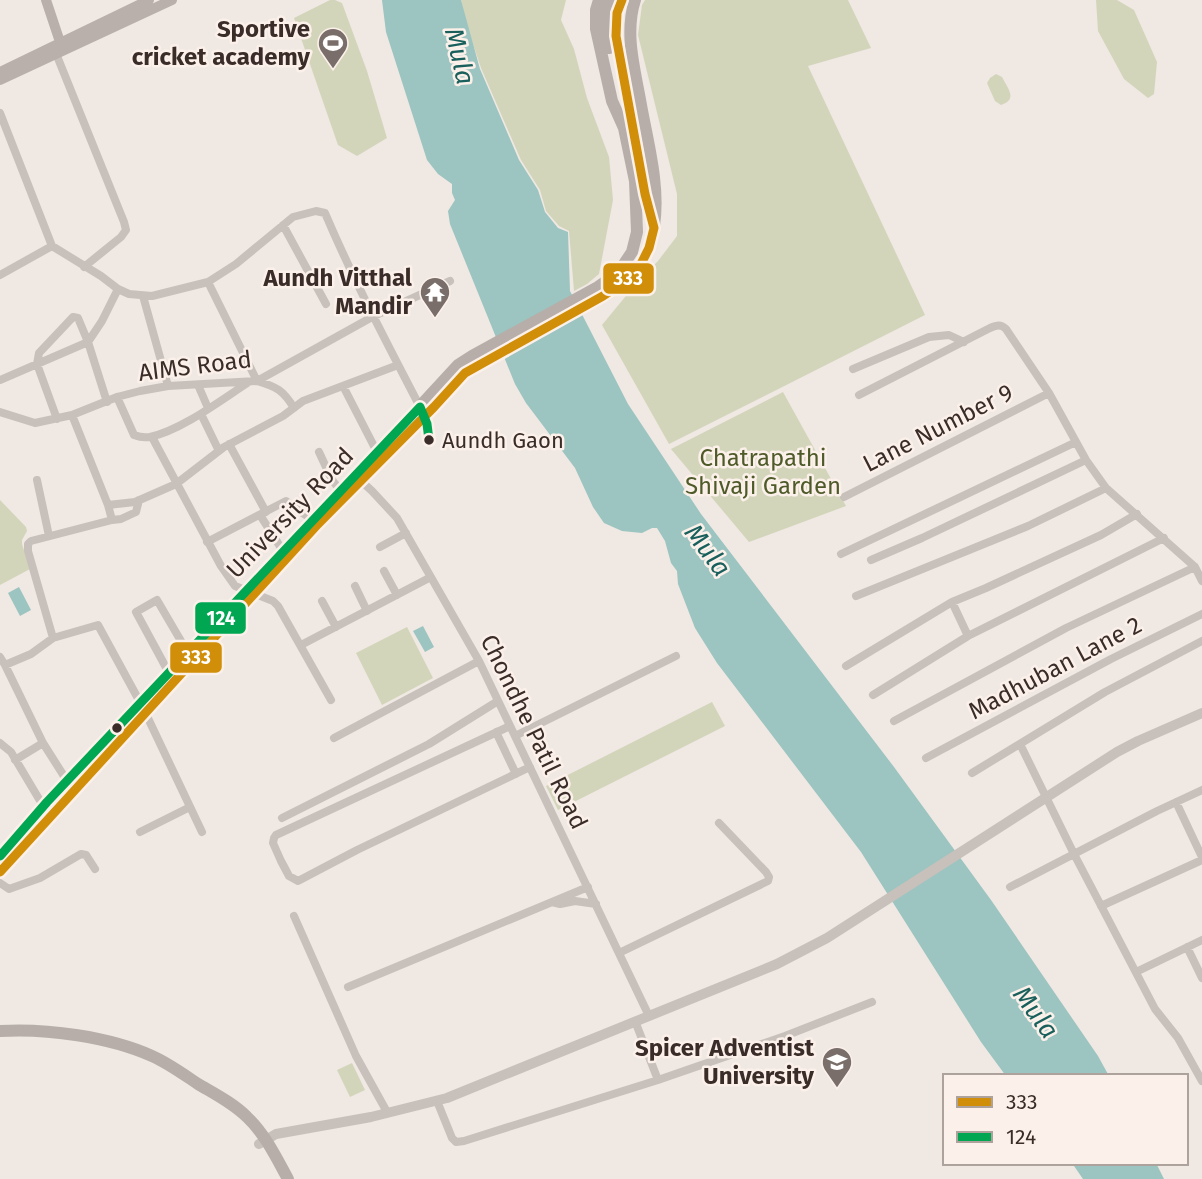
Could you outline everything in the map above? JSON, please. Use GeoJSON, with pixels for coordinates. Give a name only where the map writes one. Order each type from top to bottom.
{"type":"FeatureCollection","features":[{"type":"Feature","properties":{"kind":"main road"},"geometry":{"type":"LineString","coordinates":[[46,0],[62,47]]}},
{"type":"Feature","properties":{"kind":"main road"},"geometry":{"type":"LineString","coordinates":[[53,0],[62,47]]}},
{"type":"Feature","properties":{"kind":"main road"},"geometry":{"type":"LineString","coordinates":[[0,80],[149,0]]}},
{"type":"Feature","properties":{"kind":"main road"},"geometry":{"type":"LineString","coordinates":[[0,72],[172,0]]}},
{"type":"Feature","properties":{"kind":"main road"},"geometry":{"type":"LineString","coordinates":[[599,0],[596,29],[612,101],[624,128]]}},
{"type":"Feature","properties":{"kind":"main road"},"geometry":{"type":"LineString","coordinates":[[601,291],[618,273],[632,252],[637,232],[635,181],[606,35],[611,0]]}},
{"type":"Feature","properties":{"kind":"main road"},"geometry":{"type":"LineString","coordinates":[[601,291],[626,281],[640,266],[649,248],[654,228],[654,180],[630,31],[635,0]]}},
{"type":"Feature","properties":{"kind":"main road","name":"University Road"},"geometry":{"type":"LineString","coordinates":[[143,709],[169,673],[250,593],[284,551],[360,480],[422,412],[458,365],[474,361],[601,291]]}},
{"type":"Feature","properties":{"kind":"main road","name":"University Road"},"geometry":{"type":"LineString","coordinates":[[0,856],[47,811],[143,709],[377,452],[422,412]]}},
{"type":"Feature","properties":{"kind":"main road","name":"University Road"},"geometry":{"type":"LineString","coordinates":[[0,872],[47,811]]}},
{"type":"Feature","properties":{"kind":"main road"},"geometry":{"type":"LineString","coordinates":[[0,1031],[72,1035],[124,1046],[151,1060],[229,1112],[262,1141],[288,1179]]}},
{"type":"Feature","properties":{"kind":"main road"},"geometry":{"type":"LineString","coordinates":[[0,1040],[71,1043],[151,1060]]}},
{"type":"Feature","properties":{"kind":"main road"},"geometry":{"type":"LineString","coordinates":[[262,1141],[278,1179]]}},
{"type":"Feature","properties":{"kind":"street"},"geometry":{"type":"LineString","coordinates":[[62,47],[126,230],[84,267]]}},
{"type":"Feature","properties":{"kind":"street"},"geometry":{"type":"LineString","coordinates":[[0,113],[52,246],[129,294],[152,296],[208,282],[236,264],[293,217],[316,211],[325,214],[345,261],[422,412]]}},
{"type":"Feature","properties":{"kind":"street"},"geometry":{"type":"LineString","coordinates":[[283,225],[326,304]]}},
{"type":"Feature","properties":{"kind":"street"},"geometry":{"type":"LineString","coordinates":[[0,275],[52,246]]}},
{"type":"Feature","properties":{"kind":"street","name":"AIMS Road"},"geometry":{"type":"LineString","coordinates":[[0,412],[35,423],[72,415],[140,391],[168,386],[254,381],[374,316],[450,281]]}},
{"type":"Feature","properties":{"kind":"street"},"geometry":{"type":"LineString","coordinates":[[208,282],[254,381]]}},
{"type":"Feature","properties":{"kind":"street"},"geometry":{"type":"LineString","coordinates":[[0,380],[88,342],[118,289]]}},
{"type":"Feature","properties":{"kind":"street"},"geometry":{"type":"LineString","coordinates":[[143,296],[168,386]]}},
{"type":"Feature","properties":{"kind":"street"},"geometry":{"type":"LineString","coordinates":[[57,419],[37,364],[39,353],[73,317],[78,318],[88,342],[107,402]]}},
{"type":"Feature","properties":{"kind":"street"},"geometry":{"type":"LineString","coordinates":[[859,396],[997,325],[1002,325],[1049,393],[1086,460],[1106,488],[1195,567],[1202,581]]}},
{"type":"Feature","properties":{"kind":"street"},"geometry":{"type":"LineString","coordinates":[[853,369],[929,337],[949,335],[964,342]]}},
{"type":"Feature","properties":{"kind":"street"},"geometry":{"type":"LineString","coordinates":[[107,505],[139,500],[176,484],[229,444],[284,416],[303,401],[398,365]]}},
{"type":"Feature","properties":{"kind":"street"},"geometry":{"type":"LineString","coordinates":[[117,397],[134,435],[143,438],[152,437],[205,411],[254,381],[275,387],[285,394],[294,408]]}},
{"type":"Feature","properties":{"kind":"street"},"geometry":{"type":"LineString","coordinates":[[198,385],[219,451]]}},
{"type":"Feature","properties":{"kind":"street"},"geometry":{"type":"LineString","coordinates":[[343,386],[377,452]]}},
{"type":"Feature","properties":{"kind":"street","name":"Lane Number 9"},"geometry":{"type":"LineString","coordinates":[[844,497],[1049,393]]}},
{"type":"Feature","properties":{"kind":"street"},"geometry":{"type":"LineString","coordinates":[[72,415],[113,520]]}},
{"type":"Feature","properties":{"kind":"street"},"geometry":{"type":"LineString","coordinates":[[152,437],[207,542],[232,582],[235,586],[273,601],[278,606],[331,701]]}},
{"type":"Feature","properties":{"kind":"street"},"geometry":{"type":"LineString","coordinates":[[841,554],[1076,442]]}},
{"type":"Feature","properties":{"kind":"street"},"geometry":{"type":"LineString","coordinates":[[229,444],[284,551]]}},
{"type":"Feature","properties":{"kind":"street"},"geometry":{"type":"LineString","coordinates":[[319,452],[332,480],[341,491]]}},
{"type":"Feature","properties":{"kind":"street"},"geometry":{"type":"LineString","coordinates":[[871,560],[1086,460]]}},
{"type":"Feature","properties":{"kind":"street"},"geometry":{"type":"LineString","coordinates":[[37,480],[49,536]]}},
{"type":"Feature","properties":{"kind":"street","name":"Chondhe Patil Road"},"geometry":{"type":"LineString","coordinates":[[360,480],[397,518],[479,661],[649,1016]]}},
{"type":"Feature","properties":{"kind":"street"},"geometry":{"type":"LineString","coordinates":[[856,596],[1028,526],[1106,488]]}},
{"type":"Feature","properties":{"kind":"street"},"geometry":{"type":"LineString","coordinates":[[53,638],[28,544],[49,536],[121,519],[136,512],[139,500]]}},
{"type":"Feature","properties":{"kind":"street"},"geometry":{"type":"LineString","coordinates":[[207,542],[286,501],[316,522]]}},
{"type":"Feature","properties":{"kind":"street"},"geometry":{"type":"LineString","coordinates":[[846,667],[951,602],[1101,535],[1137,514]]}},
{"type":"Feature","properties":{"kind":"street"},"geometry":{"type":"LineString","coordinates":[[380,547],[406,533]]}},
{"type":"Feature","properties":{"kind":"street"},"geometry":{"type":"LineString","coordinates":[[873,695],[968,636],[1164,538]]}},
{"type":"Feature","properties":{"kind":"street"},"geometry":{"type":"LineString","coordinates":[[894,721],[1066,628],[1195,567]]}},
{"type":"Feature","properties":{"kind":"street"},"geometry":{"type":"LineString","coordinates":[[384,571],[397,595]]}},
{"type":"Feature","properties":{"kind":"street"},"geometry":{"type":"LineString","coordinates":[[301,645],[431,577]]}},
{"type":"Feature","properties":{"kind":"street"},"geometry":{"type":"LineString","coordinates":[[355,586],[367,611]]}},
{"type":"Feature","properties":{"kind":"street"},"geometry":{"type":"LineString","coordinates":[[169,673],[136,612],[157,600],[188,653]]}},
{"type":"Feature","properties":{"kind":"street"},"geometry":{"type":"LineString","coordinates":[[322,601],[336,626]]}},
{"type":"Feature","properties":{"kind":"street"},"geometry":{"type":"LineString","coordinates":[[951,602],[968,636]]}},
{"type":"Feature","properties":{"kind":"street","name":"Madhuban Lane 2"},"geometry":{"type":"LineString","coordinates":[[926,758],[1111,659],[1202,614]]}},
{"type":"Feature","properties":{"kind":"street"},"geometry":{"type":"LineString","coordinates":[[71,785],[43,743],[3,661],[31,653],[53,638],[98,625],[143,709],[202,832]]}},
{"type":"Feature","properties":{"kind":"street"},"geometry":{"type":"LineString","coordinates":[[972,774],[1105,692],[1202,641]]}},
{"type":"Feature","properties":{"kind":"street"},"geometry":{"type":"LineString","coordinates":[[514,736],[676,656]]}},
{"type":"Feature","properties":{"kind":"street"},"geometry":{"type":"LineString","coordinates":[[334,738],[479,661]]}},
{"type":"Feature","properties":{"kind":"street"},"geometry":{"type":"LineString","coordinates":[[282,818],[429,744],[498,701]]}},
{"type":"Feature","properties":{"kind":"street"},"geometry":{"type":"LineString","coordinates":[[262,1141],[276,1134],[438,1101],[789,958],[988,836],[1117,752],[1202,713]]}},
{"type":"Feature","properties":{"kind":"street"},"geometry":{"type":"LineString","coordinates":[[510,726],[276,835],[274,843],[281,861],[289,876],[298,881],[530,767]]}},
{"type":"Feature","properties":{"kind":"street"},"geometry":{"type":"LineString","coordinates":[[496,732],[516,774]]}},
{"type":"Feature","properties":{"kind":"street"},"geometry":{"type":"LineString","coordinates":[[0,743],[11,752],[47,811]]}},
{"type":"Feature","properties":{"kind":"street"},"geometry":{"type":"LineString","coordinates":[[15,760],[43,743]]}},
{"type":"Feature","properties":{"kind":"street"},"geometry":{"type":"LineString","coordinates":[[1020,744],[1155,1009],[1178,1038],[1202,1081]]}},
{"type":"Feature","properties":{"kind":"street"},"geometry":{"type":"LineString","coordinates":[[1010,887],[1202,790]]}},
{"type":"Feature","properties":{"kind":"street"},"geometry":{"type":"LineString","coordinates":[[1101,906],[1202,858],[1176,802]]}},
{"type":"Feature","properties":{"kind":"street"},"geometry":{"type":"LineString","coordinates":[[140,832],[190,807]]}},
{"type":"Feature","properties":{"kind":"street"},"geometry":{"type":"LineString","coordinates":[[619,953],[768,881],[766,873],[719,823]]}},
{"type":"Feature","properties":{"kind":"street"},"geometry":{"type":"LineString","coordinates":[[0,883],[9,889],[40,878],[81,854],[86,855],[95,869]]}},
{"type":"Feature","properties":{"kind":"street"},"geometry":{"type":"LineString","coordinates":[[348,987],[588,887]]}},
{"type":"Feature","properties":{"kind":"street"},"geometry":{"type":"LineString","coordinates":[[552,902],[596,904]]}},
{"type":"Feature","properties":{"kind":"street"},"geometry":{"type":"LineString","coordinates":[[295,916],[356,1056],[387,1112]]}},
{"type":"Feature","properties":{"kind":"street"},"geometry":{"type":"LineString","coordinates":[[1136,972],[1202,940]]}},
{"type":"Feature","properties":{"kind":"street"},"geometry":{"type":"LineString","coordinates":[[1187,947],[1202,978]]}},
{"type":"Feature","properties":{"kind":"street"},"geometry":{"type":"LineString","coordinates":[[438,1101],[452,1138],[456,1142],[464,1141],[658,1080],[785,1036],[872,1002]]}},
{"type":"Feature","properties":{"kind":"street"},"geometry":{"type":"LineString","coordinates":[[635,1021],[658,1080]]}},
{"type":"Feature","properties":{"kind":"green space"},"geometry":{"type":"Polygon","coordinates":[[[330,0],[342,3],[367,71],[387,138],[357,156],[338,145],[294,18],[330,0]]]}},
{"type":"Feature","properties":{"kind":"green space"},"geometry":{"type":"Polygon","coordinates":[[[461,0],[566,0],[561,20],[574,49],[587,98],[609,157],[613,200],[599,274],[574,291],[569,231],[559,226],[546,211],[540,190],[521,160],[481,68],[461,0]]]}},
{"type":"Feature","properties":{"kind":"green space"},"geometry":{"type":"Polygon","coordinates":[[[645,0],[848,0],[871,48],[808,66],[925,315],[669,444],[602,325],[677,236],[677,194],[638,35],[645,0]]]}},
{"type":"Feature","properties":{"kind":"green space"},"geometry":{"type":"Polygon","coordinates":[[[1096,0],[1117,0],[1134,10],[1157,62],[1154,94],[1148,98],[1124,79],[1098,31],[1096,0]]]}},
{"type":"Feature","properties":{"kind":"green space"},"geometry":{"type":"Polygon","coordinates":[[[996,74],[1002,77],[1010,93],[1009,100],[1001,105],[995,101],[987,83],[996,74]]]}},
{"type":"Feature","properties":{"kind":"green space","name":"Chatrapathi Shivaji Garden"},"geometry":{"type":"Polygon","coordinates":[[[783,392],[846,506],[749,542],[671,449],[783,392]]]}},
{"type":"Feature","properties":{"kind":"green space"},"geometry":{"type":"Polygon","coordinates":[[[0,500],[26,527],[22,544],[30,569],[0,585],[0,500]]]}},
{"type":"Feature","properties":{"kind":"green space"},"geometry":{"type":"Polygon","coordinates":[[[407,627],[433,678],[382,705],[356,653],[407,627]]]}},
{"type":"Feature","properties":{"kind":"green space"},"geometry":{"type":"Polygon","coordinates":[[[712,702],[725,726],[558,810],[546,786],[712,702]]]}},
{"type":"Feature","properties":{"kind":"green space"},"geometry":{"type":"Polygon","coordinates":[[[352,1063],[365,1090],[350,1097],[337,1070],[352,1063]]]}},
{"type":"Feature","properties":{"kind":"water","name":"Mula"},"geometry":{"type":"Polygon","coordinates":[[[382,0],[461,0],[480,69],[519,160],[538,190],[545,212],[558,228],[568,232],[570,291],[628,404],[701,514],[894,767],[991,900],[1108,1074],[1005,1074],[981,1042],[861,852],[717,663],[695,628],[678,584],[677,571],[657,528],[642,533],[622,531],[604,523],[593,507],[575,468],[515,384],[450,224],[448,211],[455,200],[452,184],[438,174],[427,160],[386,32],[382,0]]]}},
{"type":"Feature","properties":{"kind":"water"},"geometry":{"type":"Polygon","coordinates":[[[19,587],[31,610],[20,616],[8,593],[19,587]]]}},
{"type":"Feature","properties":{"kind":"water"},"geometry":{"type":"Polygon","coordinates":[[[423,626],[434,647],[425,652],[413,631],[423,626]]]}},
{"type":"Feature","properties":{"kind":"water"},"geometry":{"type":"Polygon","coordinates":[[[1073,1165],[1157,1165],[1164,1179],[1083,1179],[1073,1165]]]}},
{"type":"Feature","properties":{"kind":"transit line","name":"333"},"geometry":{"type":"LineString","coordinates":[[0,872],[318,524],[465,373],[603,296],[626,281],[640,266],[649,248],[654,228],[645,194],[616,36],[617,13],[622,0]]}},
{"type":"Feature","properties":{"kind":"transit line","name":"124"},"geometry":{"type":"LineString","coordinates":[[0,856],[47,802],[420,407],[427,424],[429,440]]}},
{"type":"Feature","properties":{"kind":"place","name":"Sportive cricket academy"},"geometry":{"type":"Point","coordinates":[333,70]}},
{"type":"Feature","properties":{"kind":"place","name":"Aundh Vitthal Mandir"},"geometry":{"type":"Point","coordinates":[435,319]}},
{"type":"Feature","properties":{"kind":"place","name":"Aundh Gaon"},"geometry":{"type":"Point","coordinates":[429,440]}},
{"type":"Feature","properties":{"kind":"place","name":"Spicer Adventist University"},"geometry":{"type":"Point","coordinates":[837,1089]}}]}
